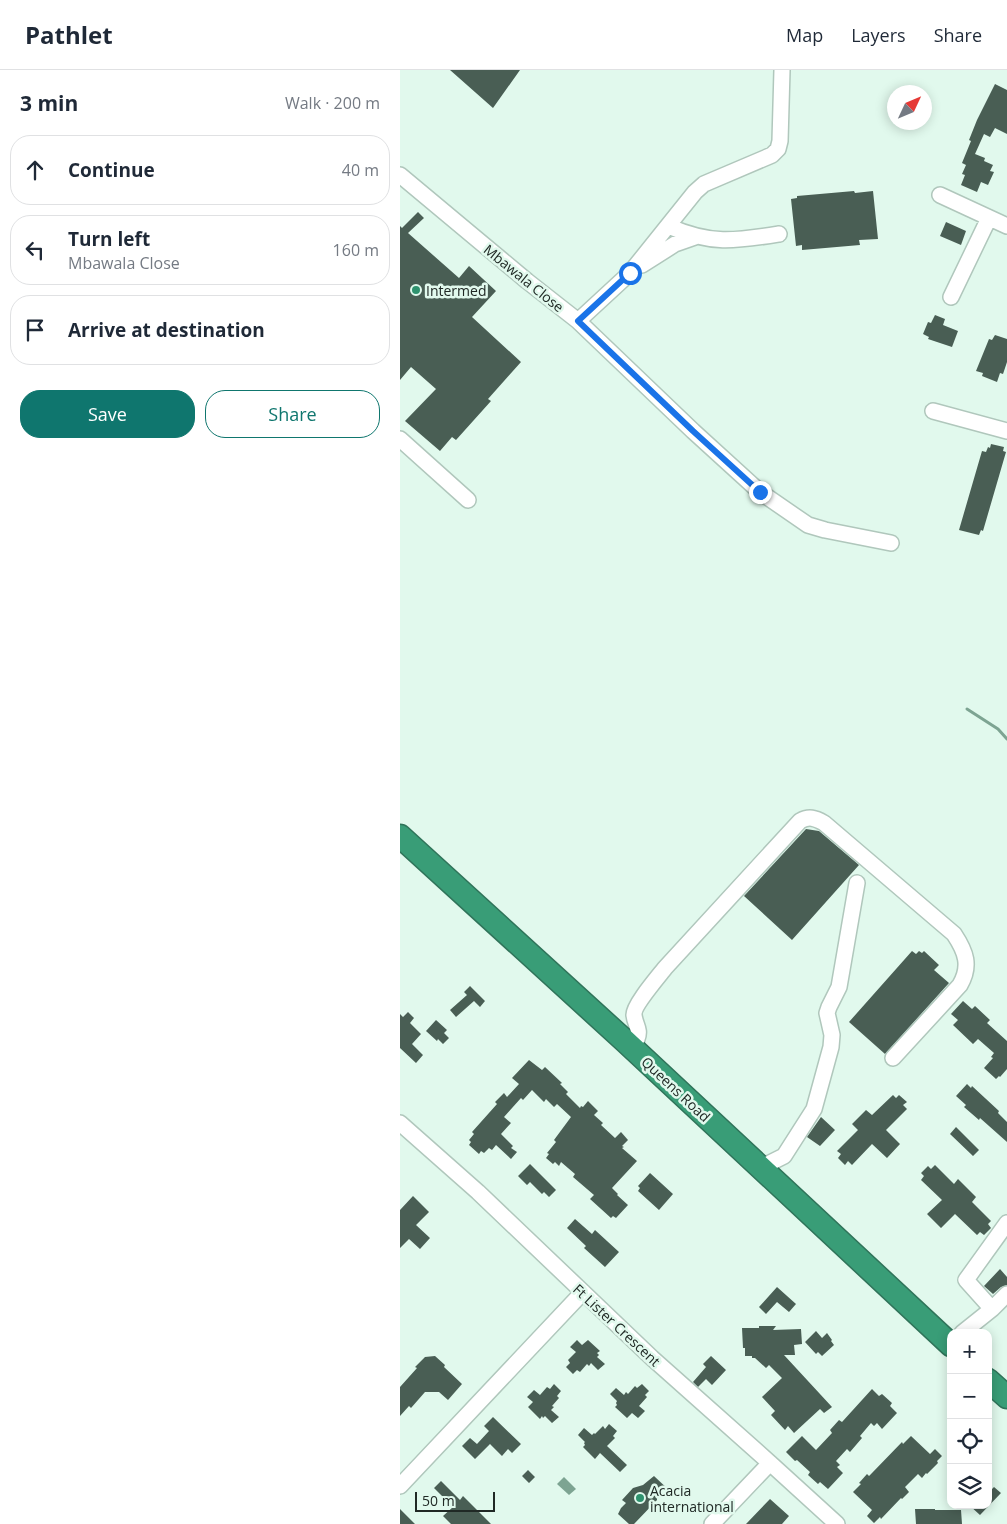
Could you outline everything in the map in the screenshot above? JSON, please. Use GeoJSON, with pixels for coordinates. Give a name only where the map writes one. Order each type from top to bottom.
{"type":"FeatureCollection","features":[{"type":"Feature","properties":{"kind":"highway","name":"Queens Road"},"geometry":{"type":"LineString","coordinates":[[400,836],[625,1041],[760,1168],[947,1335]]}},
{"type":"Feature","properties":{"kind":"highway"},"geometry":{"type":"LineString","coordinates":[[992,1384],[1007,1397]]}},
{"type":"Feature","properties":{"kind":"street"},"geometry":{"type":"LineString","coordinates":[[578,321],[630,273],[695,192],[704,184],[772,155],[778,148],[780,141],[782,70]]}},
{"type":"Feature","properties":{"kind":"street","name":"Mbawala Close"},"geometry":{"type":"LineString","coordinates":[[400,175],[527,282],[578,321],[760,492],[808,524],[825,530],[890,543]]}},
{"type":"Feature","properties":{"kind":"street"},"geometry":{"type":"LineString","coordinates":[[940,195],[1007,226]]}},
{"type":"Feature","properties":{"kind":"street"},"geometry":{"type":"LineString","coordinates":[[951,297],[989,218]]}},
{"type":"Feature","properties":{"kind":"street"},"geometry":{"type":"LineString","coordinates":[[668,226],[695,236],[718,240],[740,240],[779,234]]}},
{"type":"Feature","properties":{"kind":"street"},"geometry":{"type":"LineString","coordinates":[[630,273],[675,244],[695,236]]}},
{"type":"Feature","properties":{"kind":"street"},"geometry":{"type":"LineString","coordinates":[[933,411],[1007,431]]}},
{"type":"Feature","properties":{"kind":"street"},"geometry":{"type":"LineString","coordinates":[[400,439],[468,500]]}},
{"type":"Feature","properties":{"kind":"street"},"geometry":{"type":"LineString","coordinates":[[625,1041],[637,1039],[639,1029],[634,1010],[665,968],[800,821],[806,817],[812,817],[824,823],[954,934],[965,954],[965,975],[960,985],[893,1058]]}},
{"type":"Feature","properties":{"kind":"street"},"geometry":{"type":"LineString","coordinates":[[760,1168],[784,1156],[814,1109],[831,1047],[832,1035],[827,1013],[839,987],[857,883]]}},
{"type":"Feature","properties":{"kind":"street","name":"Ft Lister Crescent"},"geometry":{"type":"LineString","coordinates":[[400,1123],[478,1192],[652,1358],[837,1524]]}},
{"type":"Feature","properties":{"kind":"street"},"geometry":{"type":"LineString","coordinates":[[992,1309],[966,1280],[1007,1223]]}},
{"type":"Feature","properties":{"kind":"street"},"geometry":{"type":"LineString","coordinates":[[400,1486],[583,1292]]}},
{"type":"Feature","properties":{"kind":"street"},"geometry":{"type":"LineString","coordinates":[[967,1329],[1007,1294]]}},
{"type":"Feature","properties":{"kind":"street"},"geometry":{"type":"LineString","coordinates":[[712,1524],[770,1462]]}},
{"type":"Feature","properties":{"kind":"shaded area"},"geometry":{"type":"Polygon","coordinates":[[[564,1477],[576,1489],[569,1495],[557,1484],[564,1477]]]}},
{"type":"Feature","properties":{"kind":"building"},"geometry":{"type":"Polygon","coordinates":[[[450,70],[520,70],[493,108],[450,70]]]}},
{"type":"Feature","properties":{"kind":"building"},"geometry":{"type":"Polygon","coordinates":[[[995,84],[1007,90],[1007,134],[995,128],[990,137],[984,134],[975,154],[985,158],[984,161],[993,165],[990,171],[994,172],[988,185],[981,182],[977,192],[961,185],[965,175],[962,174],[966,165],[962,163],[977,120],[995,84]]]}},
{"type":"Feature","properties":{"kind":"building"},"geometry":{"type":"Polygon","coordinates":[[[854,191],[855,193],[873,191],[878,239],[859,240],[860,245],[802,250],[802,245],[796,246],[791,199],[797,198],[797,196],[854,191]]]}},
{"type":"Feature","properties":{"kind":"building"},"geometry":{"type":"Polygon","coordinates":[[[418,212],[424,218],[408,233],[459,278],[469,266],[496,291],[472,317],[521,362],[488,399],[491,401],[456,440],[452,437],[440,451],[405,421],[436,389],[411,367],[400,380],[400,226],[402,228],[418,212]]]}},
{"type":"Feature","properties":{"kind":"building"},"geometry":{"type":"Polygon","coordinates":[[[946,222],[966,231],[961,245],[940,236],[946,222]]]}},
{"type":"Feature","properties":{"kind":"building"},"geometry":{"type":"Polygon","coordinates":[[[935,315],[945,319],[943,325],[958,331],[952,347],[928,339],[929,337],[923,334],[928,322],[931,323],[935,315]]]}},
{"type":"Feature","properties":{"kind":"building"},"geometry":{"type":"Polygon","coordinates":[[[995,335],[1007,339],[1007,362],[1003,374],[1000,373],[997,382],[982,376],[983,373],[976,371],[989,339],[992,340],[995,335]]]}},
{"type":"Feature","properties":{"kind":"building"},"geometry":{"type":"Polygon","coordinates":[[[991,444],[1004,447],[1003,451],[1006,452],[983,531],[981,530],[979,535],[959,530],[982,451],[986,452],[991,444]]]}},
{"type":"Feature","properties":{"kind":"building"},"geometry":{"type":"Polygon","coordinates":[[[806,829],[819,831],[859,865],[792,940],[744,896],[806,829]]]}},
{"type":"Feature","properties":{"kind":"building"},"geometry":{"type":"Polygon","coordinates":[[[912,951],[916,954],[919,951],[922,953],[924,951],[939,965],[934,970],[949,983],[885,1054],[849,1022],[912,951]]]}},
{"type":"Feature","properties":{"kind":"building"},"geometry":{"type":"Polygon","coordinates":[[[470,986],[485,1001],[480,1007],[474,1001],[456,1017],[450,1010],[467,995],[464,992],[470,986]]]}},
{"type":"Feature","properties":{"kind":"building"},"geometry":{"type":"Polygon","coordinates":[[[963,1001],[972,1009],[975,1006],[990,1020],[987,1023],[1007,1041],[1007,1069],[996,1079],[984,1068],[993,1058],[991,1057],[994,1053],[978,1039],[973,1044],[953,1025],[958,1020],[951,1014],[963,1001]]]}},
{"type":"Feature","properties":{"kind":"building"},"geometry":{"type":"Polygon","coordinates":[[[408,1012],[414,1018],[410,1023],[421,1034],[412,1044],[423,1055],[416,1063],[400,1048],[400,1014],[403,1017],[408,1012]]]}},
{"type":"Feature","properties":{"kind":"building"},"geometry":{"type":"Polygon","coordinates":[[[436,1020],[447,1030],[444,1033],[449,1038],[443,1044],[426,1031],[436,1020]]]}},
{"type":"Feature","properties":{"kind":"building"},"geometry":{"type":"Polygon","coordinates":[[[529,1060],[542,1070],[545,1067],[562,1083],[560,1084],[568,1092],[566,1094],[580,1108],[588,1101],[598,1111],[594,1115],[603,1123],[601,1125],[615,1138],[621,1132],[628,1140],[622,1148],[637,1161],[612,1188],[628,1205],[616,1218],[613,1216],[611,1218],[590,1199],[594,1195],[573,1177],[575,1174],[561,1162],[559,1166],[546,1158],[549,1154],[547,1153],[556,1142],[554,1140],[571,1117],[557,1104],[554,1107],[546,1099],[544,1102],[532,1090],[523,1100],[521,1098],[504,1117],[511,1123],[501,1134],[513,1146],[511,1148],[517,1152],[511,1159],[496,1145],[492,1150],[489,1148],[484,1153],[481,1151],[479,1154],[469,1145],[471,1142],[469,1140],[474,1134],[472,1132],[497,1104],[495,1102],[504,1093],[507,1097],[519,1084],[512,1078],[529,1060]]]}},
{"type":"Feature","properties":{"kind":"building"},"geometry":{"type":"Polygon","coordinates":[[[967,1084],[971,1088],[972,1086],[999,1111],[998,1113],[1007,1122],[1007,1142],[980,1118],[979,1120],[964,1107],[966,1105],[956,1096],[967,1084]]]}},
{"type":"Feature","properties":{"kind":"building"},"geometry":{"type":"Polygon","coordinates":[[[893,1095],[896,1098],[899,1095],[907,1102],[903,1105],[907,1109],[886,1130],[900,1144],[887,1158],[872,1144],[852,1165],[848,1161],[845,1165],[838,1158],[841,1154],[837,1151],[858,1130],[852,1124],[866,1110],[872,1115],[893,1095]]]}},
{"type":"Feature","properties":{"kind":"building"},"geometry":{"type":"Polygon","coordinates":[[[821,1117],[835,1130],[820,1146],[807,1137],[821,1117]]]}},
{"type":"Feature","properties":{"kind":"building"},"geometry":{"type":"Polygon","coordinates":[[[956,1127],[979,1150],[973,1156],[950,1134],[956,1127]]]}},
{"type":"Feature","properties":{"kind":"building"},"geometry":{"type":"Polygon","coordinates":[[[530,1164],[556,1190],[549,1197],[544,1192],[542,1194],[530,1182],[527,1185],[518,1176],[530,1164]]]}},
{"type":"Feature","properties":{"kind":"building"},"geometry":{"type":"Polygon","coordinates":[[[935,1165],[954,1184],[958,1179],[976,1197],[972,1202],[991,1221],[988,1224],[991,1228],[984,1235],[980,1232],[977,1235],[955,1214],[941,1228],[927,1214],[942,1200],[921,1180],[924,1176],[921,1173],[928,1166],[931,1169],[935,1165]]]}},
{"type":"Feature","properties":{"kind":"building"},"geometry":{"type":"Polygon","coordinates":[[[650,1173],[673,1194],[659,1210],[638,1191],[640,1188],[638,1186],[650,1173]]]}},
{"type":"Feature","properties":{"kind":"building"},"geometry":{"type":"Polygon","coordinates":[[[413,1196],[429,1212],[416,1225],[430,1238],[420,1249],[409,1239],[400,1248],[400,1210],[413,1196]]]}},
{"type":"Feature","properties":{"kind":"building"},"geometry":{"type":"Polygon","coordinates":[[[575,1219],[592,1234],[595,1230],[619,1252],[605,1267],[584,1248],[586,1246],[567,1228],[575,1219]]]}},
{"type":"Feature","properties":{"kind":"building"},"geometry":{"type":"Polygon","coordinates":[[[1000,1269],[1007,1277],[1007,1285],[1001,1287],[993,1294],[984,1286],[1000,1269]]]}},
{"type":"Feature","properties":{"kind":"building"},"geometry":{"type":"Polygon","coordinates":[[[777,1287],[796,1304],[789,1312],[777,1302],[766,1314],[759,1307],[777,1287]]]}},
{"type":"Feature","properties":{"kind":"building"},"geometry":{"type":"Polygon","coordinates":[[[759,1326],[776,1326],[773,1330],[801,1329],[802,1344],[794,1345],[795,1355],[784,1355],[832,1407],[824,1413],[820,1409],[794,1433],[788,1426],[785,1430],[771,1415],[775,1411],[762,1397],[782,1378],[769,1365],[766,1368],[755,1358],[752,1358],[752,1356],[745,1356],[742,1328],[759,1328],[759,1326]]]}},
{"type":"Feature","properties":{"kind":"building"},"geometry":{"type":"Polygon","coordinates":[[[816,1331],[822,1338],[827,1333],[834,1345],[822,1356],[818,1352],[816,1354],[805,1342],[816,1331]]]}},
{"type":"Feature","properties":{"kind":"building"},"geometry":{"type":"Polygon","coordinates":[[[577,1340],[582,1345],[588,1340],[600,1351],[597,1353],[599,1355],[597,1357],[605,1364],[598,1370],[591,1363],[589,1366],[587,1364],[580,1372],[577,1370],[573,1374],[566,1367],[570,1363],[568,1360],[576,1352],[570,1347],[577,1340]]]}},
{"type":"Feature","properties":{"kind":"building"},"geometry":{"type":"Polygon","coordinates":[[[435,1356],[462,1384],[448,1400],[439,1392],[425,1392],[411,1408],[409,1406],[400,1416],[400,1387],[425,1357],[435,1356]]]}},
{"type":"Feature","properties":{"kind":"building"},"geometry":{"type":"Polygon","coordinates":[[[711,1356],[726,1370],[712,1385],[706,1379],[698,1387],[693,1382],[706,1367],[703,1364],[711,1356]]]}},
{"type":"Feature","properties":{"kind":"building"},"geometry":{"type":"Polygon","coordinates":[[[554,1384],[561,1391],[551,1410],[559,1417],[552,1423],[545,1416],[543,1418],[542,1416],[540,1419],[528,1407],[533,1402],[527,1397],[534,1390],[540,1395],[547,1387],[550,1389],[554,1384]]]}},
{"type":"Feature","properties":{"kind":"building"},"geometry":{"type":"Polygon","coordinates":[[[642,1384],[649,1391],[645,1395],[647,1397],[639,1406],[645,1411],[638,1418],[632,1413],[627,1418],[615,1407],[617,1401],[610,1394],[616,1388],[624,1395],[626,1392],[628,1394],[635,1386],[637,1388],[642,1384]]]}},
{"type":"Feature","properties":{"kind":"building"},"geometry":{"type":"Polygon","coordinates":[[[872,1389],[879,1396],[882,1394],[892,1403],[890,1406],[897,1413],[882,1429],[877,1423],[874,1426],[871,1423],[860,1436],[862,1438],[850,1452],[847,1449],[836,1461],[840,1465],[837,1467],[843,1473],[828,1489],[820,1482],[818,1484],[808,1475],[810,1472],[786,1452],[802,1436],[816,1450],[832,1433],[830,1430],[839,1420],[842,1422],[872,1389]]]}},
{"type":"Feature","properties":{"kind":"building"},"geometry":{"type":"Polygon","coordinates":[[[493,1417],[521,1444],[512,1453],[508,1449],[502,1456],[490,1444],[475,1459],[462,1446],[470,1438],[477,1444],[489,1431],[484,1426],[493,1417]]]}},
{"type":"Feature","properties":{"kind":"building"},"geometry":{"type":"Polygon","coordinates":[[[609,1424],[617,1431],[613,1436],[615,1438],[607,1446],[627,1465],[620,1472],[600,1453],[595,1459],[583,1447],[585,1442],[578,1435],[584,1428],[592,1435],[595,1434],[603,1426],[605,1429],[609,1424]]]}},
{"type":"Feature","properties":{"kind":"building"},"geometry":{"type":"Polygon","coordinates":[[[911,1436],[930,1454],[935,1449],[942,1456],[937,1461],[938,1463],[922,1478],[918,1474],[905,1487],[909,1492],[881,1519],[880,1517],[874,1523],[867,1516],[872,1510],[853,1492],[867,1474],[869,1476],[902,1442],[903,1444],[911,1436]]]}},
{"type":"Feature","properties":{"kind":"building"},"geometry":{"type":"Polygon","coordinates":[[[528,1470],[535,1477],[529,1483],[522,1476],[528,1470]]]}},
{"type":"Feature","properties":{"kind":"building"},"geometry":{"type":"Polygon","coordinates":[[[654,1476],[671,1492],[657,1490],[657,1500],[634,1524],[629,1524],[618,1514],[626,1503],[622,1500],[633,1488],[643,1485],[654,1476]]]}},
{"type":"Feature","properties":{"kind":"building"},"geometry":{"type":"Polygon","coordinates":[[[441,1481],[460,1500],[463,1496],[491,1524],[451,1524],[443,1516],[453,1507],[434,1488],[441,1481]]]}},
{"type":"Feature","properties":{"kind":"building"},"geometry":{"type":"Polygon","coordinates":[[[994,1487],[1001,1493],[992,1502],[992,1489],[994,1487]]]}},
{"type":"Feature","properties":{"kind":"building"},"geometry":{"type":"Polygon","coordinates":[[[770,1499],[789,1516],[782,1524],[746,1524],[770,1499]]]}},
{"type":"Feature","properties":{"kind":"building"},"geometry":{"type":"Polygon","coordinates":[[[400,1509],[415,1524],[400,1524],[400,1509]]]}},
{"type":"Feature","properties":{"kind":"building"},"geometry":{"type":"Polygon","coordinates":[[[915,1509],[961,1510],[962,1524],[916,1524],[915,1509]]]}},
{"type":"Feature","properties":{"kind":"building"},"geometry":{"type":"Polygon","coordinates":[[[973,1509],[986,1509],[980,1515],[973,1509]]]}},
{"type":"Feature","properties":{"kind":"waterway"},"geometry":{"type":"LineString","coordinates":[[967,709],[998,729],[1007,739]]}},
{"type":"Feature","properties":{"kind":"place","name":"Intermed"},"geometry":{"type":"Point","coordinates":[416,290]}},
{"type":"Feature","properties":{"kind":"place","name":"Acacia international"},"geometry":{"type":"Point","coordinates":[640,1498]}},
{"type":"Feature","properties":{"kind":"route"},"geometry":{"type":"LineString","coordinates":[[630,273],[578,321],[760,492]]}}]}
